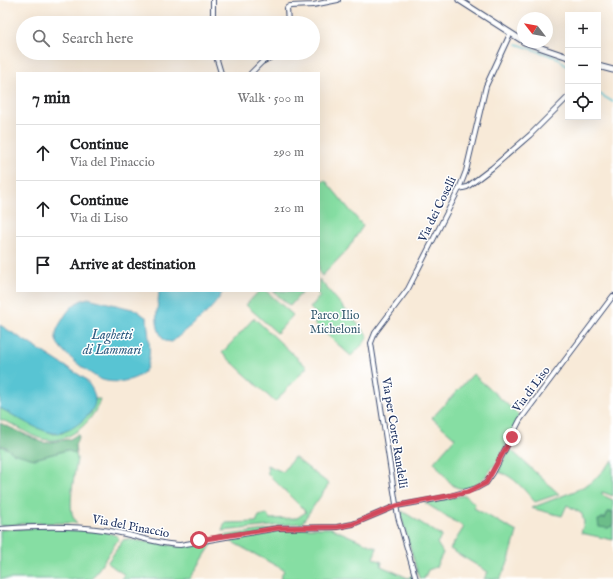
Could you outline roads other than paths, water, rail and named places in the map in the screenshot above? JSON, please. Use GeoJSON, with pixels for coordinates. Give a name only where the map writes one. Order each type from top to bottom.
{"type":"FeatureCollection","features":[{"type":"Feature","properties":{"kind":"street"},"geometry":{"type":"LineString","coordinates":[[213,0],[213,16]]}},
{"type":"Feature","properties":{"kind":"street"},"geometry":{"type":"LineString","coordinates":[[287,16],[287,8],[290,6],[313,5],[338,0]]}},
{"type":"Feature","properties":{"kind":"street"},"geometry":{"type":"LineString","coordinates":[[459,0],[517,38]]}},
{"type":"Feature","properties":{"kind":"street","name":"Via dei Coselli"},"geometry":{"type":"LineString","coordinates":[[373,337],[408,289],[460,189],[466,171],[486,86],[510,34]]}},
{"type":"Feature","properties":{"kind":"street"},"geometry":{"type":"LineString","coordinates":[[540,48],[565,57]]}},
{"type":"Feature","properties":{"kind":"street"},"geometry":{"type":"LineString","coordinates":[[218,60],[221,72]]}},
{"type":"Feature","properties":{"kind":"street"},"geometry":{"type":"LineString","coordinates":[[252,72],[266,60]]}},
{"type":"Feature","properties":{"kind":"street"},"geometry":{"type":"LineString","coordinates":[[601,68],[613,70]]}},
{"type":"Feature","properties":{"kind":"street"},"geometry":{"type":"LineString","coordinates":[[460,189],[467,187],[502,159],[530,135],[565,100]]}},
{"type":"Feature","properties":{"kind":"street","name":"Via di Liso"},"geometry":{"type":"LineString","coordinates":[[396,506],[468,492],[486,483],[520,420],[613,296]]}},
{"type":"Feature","properties":{"kind":"street","name":"Via per Corte Randelli"},"geometry":{"type":"LineString","coordinates":[[373,337],[370,348],[396,506],[416,579]]}},
{"type":"Feature","properties":{"kind":"street","name":"Via del Pinaccio"},"geometry":{"type":"LineString","coordinates":[[0,529],[63,525],[106,530],[163,544],[180,545],[278,528],[337,527],[353,524],[396,506]]}},
{"type":"Feature","properties":{"kind":"water","name":"Laghetti di Lammari"},"geometry":{"type":"Polygon","coordinates":[[[159,292],[222,292],[219,299],[207,312],[172,342],[165,341],[161,335],[158,329],[157,317],[159,292]]]}},
{"type":"Feature","properties":{"kind":"water","name":"Laghetti di Lammari"},"geometry":{"type":"Polygon","coordinates":[[[88,298],[136,310],[147,318],[149,355],[147,367],[139,376],[119,382],[100,379],[75,361],[58,344],[56,339],[57,331],[65,315],[76,303],[88,298]]]}},
{"type":"Feature","properties":{"kind":"water","name":"Laghetti di Lammari"},"geometry":{"type":"Polygon","coordinates":[[[0,325],[86,380],[93,391],[95,400],[91,411],[80,423],[66,431],[53,433],[32,426],[0,408],[0,325]]]}},
{"type":"Feature","properties":{"kind":"waterway"},"geometry":{"type":"LineString","coordinates":[[529,48],[558,58],[565,65]]}},
{"type":"Feature","properties":{"kind":"waterway"},"geometry":{"type":"LineString","coordinates":[[601,95],[613,102]]}},
{"type":"Feature","properties":{"kind":"park label","name":"Parco Ilio Micheloni"},"geometry":{"type":"Point","coordinates":[335,322]}}]}
